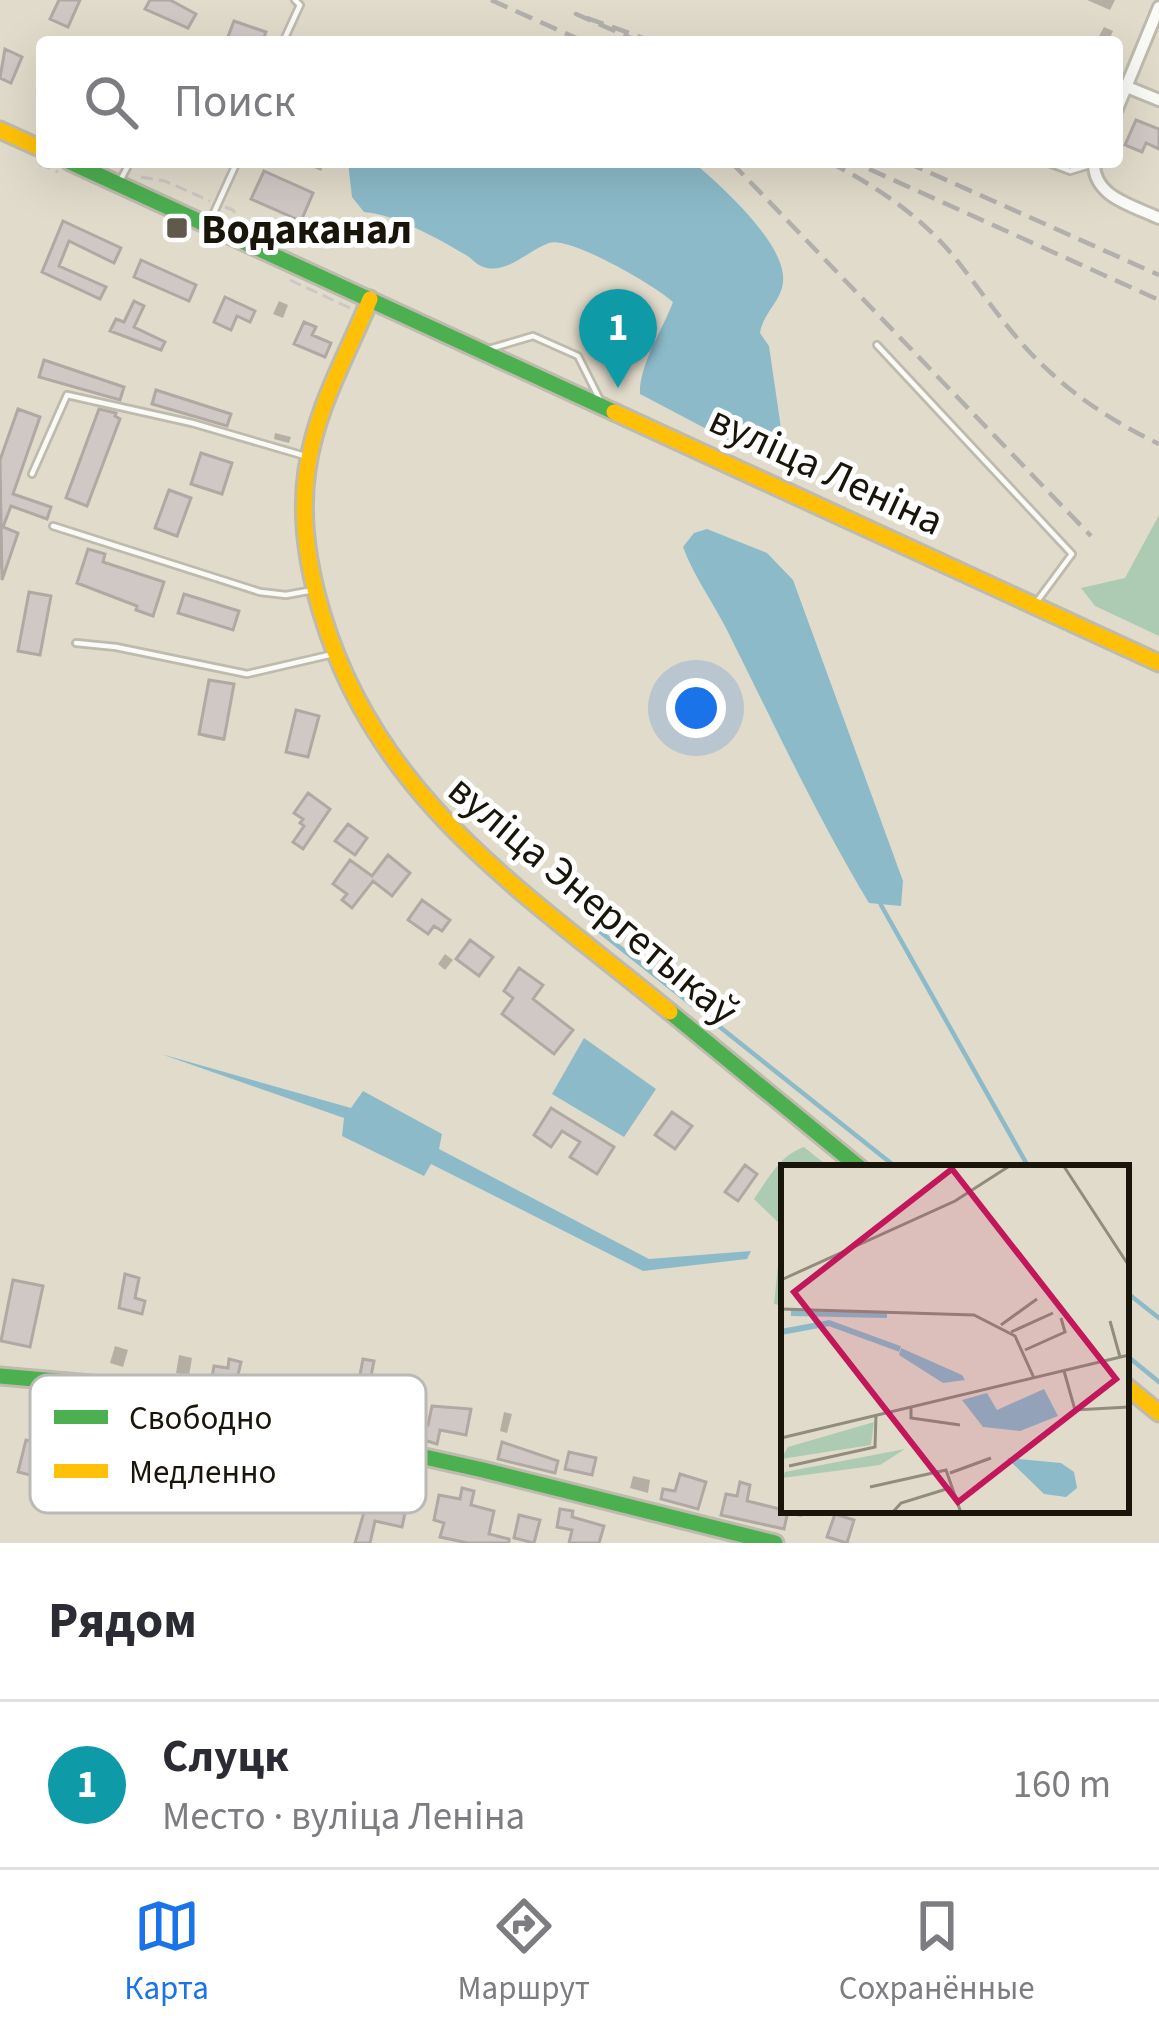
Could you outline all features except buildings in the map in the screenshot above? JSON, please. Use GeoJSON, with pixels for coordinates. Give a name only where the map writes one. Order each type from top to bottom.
{"type":"FeatureCollection","features":[{"type":"Feature","properties":{"kind":"street"},"geometry":{"type":"LineString","coordinates":[[1123,94],[1159,7]]}},
{"type":"Feature","properties":{"kind":"street"},"geometry":{"type":"LineString","coordinates":[[1126,87],[1159,100]]}},
{"type":"Feature","properties":{"kind":"street"},"geometry":{"type":"LineString","coordinates":[[0,130],[36,146]]}},
{"type":"Feature","properties":{"kind":"street","name":"вуліца Леніна"},"geometry":{"type":"LineString","coordinates":[[83,168],[1159,663]]}},
{"type":"Feature","properties":{"kind":"street"},"geometry":{"type":"LineString","coordinates":[[1095,168],[1102,191],[1159,218]]}},
{"type":"Feature","properties":{"kind":"street","name":"вуліца Энергетыкаў"},"geometry":{"type":"LineString","coordinates":[[370,299],[318,418],[310,458],[308,558],[334,653],[383,746],[430,812],[856,1165]]}},
{"type":"Feature","properties":{"kind":"street"},"geometry":{"type":"LineString","coordinates":[[0,1376],[30,1379]]}},
{"type":"Feature","properties":{"kind":"street"},"geometry":{"type":"LineString","coordinates":[[1129,1388],[1159,1413]]}},
{"type":"Feature","properties":{"kind":"street"},"geometry":{"type":"LineString","coordinates":[[426,1458],[775,1543]]}},
{"type":"Feature","properties":{"kind":"lane"},"geometry":{"type":"LineString","coordinates":[[286,36],[300,4],[295,0]]}},
{"type":"Feature","properties":{"kind":"lane"},"geometry":{"type":"LineString","coordinates":[[119,184],[127,168]]}},
{"type":"Feature","properties":{"kind":"lane"},"geometry":{"type":"LineString","coordinates":[[209,225],[235,168]]}},
{"type":"Feature","properties":{"kind":"lane"},"geometry":{"type":"LineString","coordinates":[[484,350],[533,336],[578,356],[602,405]]}},
{"type":"Feature","properties":{"kind":"lane"},"geometry":{"type":"LineString","coordinates":[[878,345],[1072,554],[1046,584],[1036,605]]}},
{"type":"Feature","properties":{"kind":"lane"},"geometry":{"type":"LineString","coordinates":[[32,474],[68,395],[193,423],[310,458]]}},
{"type":"Feature","properties":{"kind":"lane"},"geometry":{"type":"LineString","coordinates":[[53,526],[260,592],[286,595],[314,590]]}},
{"type":"Feature","properties":{"kind":"lane"},"geometry":{"type":"LineString","coordinates":[[76,643],[116,646],[247,674],[334,653]]}},
{"type":"Feature","properties":{"kind":"green space"},"geometry":{"type":"Polygon","coordinates":[[[1159,515],[1159,636],[1095,606],[1081,588],[1125,578],[1159,515]]]}},
{"type":"Feature","properties":{"kind":"green space"},"geometry":{"type":"Polygon","coordinates":[[[804,1147],[826,1165],[781,1165],[781,1225],[754,1199],[781,1162],[804,1147]]]}},
{"type":"Feature","properties":{"kind":"green space"},"geometry":{"type":"Polygon","coordinates":[[[781,1236],[781,1305],[774,1304],[781,1236]]]}},
{"type":"Feature","properties":{"kind":"water"},"geometry":{"type":"Polygon","coordinates":[[[349,168],[700,168],[750,216],[781,267],[782,289],[760,333],[769,346],[781,453],[772,457],[735,444],[640,394],[647,360],[673,302],[664,295],[612,264],[560,243],[549,243],[499,268],[481,266],[416,228],[364,212],[352,197],[349,168]]]}},
{"type":"Feature","properties":{"kind":"water"},"geometry":{"type":"Polygon","coordinates":[[[707,529],[767,553],[793,580],[903,881],[901,906],[869,903],[693,569],[683,547],[694,533],[707,529]]]}},
{"type":"Feature","properties":{"kind":"water"},"geometry":{"type":"Polygon","coordinates":[[[584,1038],[656,1089],[624,1137],[552,1094],[584,1038]]]}},
{"type":"Feature","properties":{"kind":"water"},"geometry":{"type":"Polygon","coordinates":[[[161,1054],[351,1108],[363,1091],[442,1134],[439,1149],[649,1259],[751,1251],[747,1259],[643,1271],[431,1164],[424,1176],[342,1136],[344,1118],[161,1054]]]}},
{"type":"Feature","properties":{"kind":"waterway"},"geometry":{"type":"LineString","coordinates":[[881,905],[1027,1165]]}},
{"type":"Feature","properties":{"kind":"waterway"},"geometry":{"type":"LineString","coordinates":[[593,926],[893,1165]]}},
{"type":"Feature","properties":{"kind":"waterway"},"geometry":{"type":"LineString","coordinates":[[1129,1294],[1159,1318]]}},
{"type":"Feature","properties":{"kind":"waterway"},"geometry":{"type":"LineString","coordinates":[[1129,1357],[1159,1382]]}},
{"type":"Feature","properties":{"kind":"railway"},"geometry":{"type":"LineString","coordinates":[[491,0],[572,36]]}},
{"type":"Feature","properties":{"kind":"railway"},"geometry":{"type":"LineString","coordinates":[[626,36],[576,14],[637,36]]}},
{"type":"Feature","properties":{"kind":"railway"},"geometry":{"type":"LineString","coordinates":[[737,168],[1091,536]]}},
{"type":"Feature","properties":{"kind":"railway"},"geometry":{"type":"LineString","coordinates":[[839,168],[881,192],[928,229],[1024,346],[1062,383],[1159,444]]}},
{"type":"Feature","properties":{"kind":"railway"},"geometry":{"type":"LineString","coordinates":[[919,168],[1159,275]]}},
{"type":"Feature","properties":{"kind":"railway"},"geometry":{"type":"LineString","coordinates":[[869,169],[1159,300]]}},
{"type":"Feature","properties":{"kind":"traffic: fast"},"geometry":{"type":"LineString","coordinates":[[83,168],[614,412]]}},
{"type":"Feature","properties":{"kind":"traffic: fast"},"geometry":{"type":"LineString","coordinates":[[670,1012],[856,1165]]}},
{"type":"Feature","properties":{"kind":"traffic: fast"},"geometry":{"type":"LineString","coordinates":[[0,1376],[30,1379]]}},
{"type":"Feature","properties":{"kind":"traffic: fast"},"geometry":{"type":"LineString","coordinates":[[426,1457],[775,1543]]}},
{"type":"Feature","properties":{"kind":"traffic: slow"},"geometry":{"type":"LineString","coordinates":[[0,130],[36,146]]}},
{"type":"Feature","properties":{"kind":"traffic: slow"},"geometry":{"type":"LineString","coordinates":[[370,299],[317,425],[305,488],[313,579],[347,680],[380,738],[463,839],[670,1012]]}},
{"type":"Feature","properties":{"kind":"traffic: slow"},"geometry":{"type":"LineString","coordinates":[[614,412],[1159,663]]}},
{"type":"Feature","properties":{"kind":"traffic: slow"},"geometry":{"type":"LineString","coordinates":[[1129,1388],[1159,1413]]}},
{"type":"Feature","properties":{"kind":"place","name":"Водаканал"},"geometry":{"type":"Point","coordinates":[177,228]}},
{"type":"Feature","properties":{"kind":"place","name":"Слуцк"},"geometry":{"type":"Point","coordinates":[618,388]}}]}
